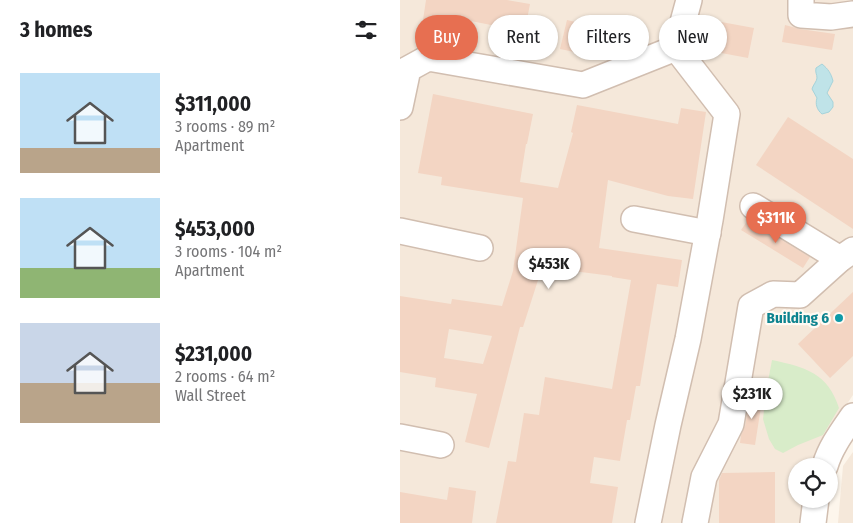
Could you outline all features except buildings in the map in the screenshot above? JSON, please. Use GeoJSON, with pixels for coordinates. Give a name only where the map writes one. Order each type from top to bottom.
{"type":"FeatureCollection","features":[{"type":"Feature","properties":{"kind":"street"},"geometry":{"type":"LineString","coordinates":[[684,15],[688,0]]}},
{"type":"Feature","properties":{"kind":"street"},"geometry":{"type":"LineString","coordinates":[[802,0],[801,15],[831,17],[853,14]]}},
{"type":"Feature","properties":{"kind":"street"},"geometry":{"type":"LineString","coordinates":[[400,107],[408,69],[428,58],[583,85],[659,55]]}},
{"type":"Feature","properties":{"kind":"street"},"geometry":{"type":"LineString","coordinates":[[648,523],[688,339],[708,233],[727,114],[685,60]]}},
{"type":"Feature","properties":{"kind":"street"},"geometry":{"type":"LineString","coordinates":[[695,523],[704,477],[731,424],[751,306],[773,294],[800,294],[847,254],[753,206]]}},
{"type":"Feature","properties":{"kind":"street"},"geometry":{"type":"LineString","coordinates":[[634,219],[708,233]]}},
{"type":"Feature","properties":{"kind":"street"},"geometry":{"type":"LineString","coordinates":[[400,231],[480,248]]}},
{"type":"Feature","properties":{"kind":"street"},"geometry":{"type":"LineString","coordinates":[[829,458],[843,430],[853,416]]}},
{"type":"Feature","properties":{"kind":"street"},"geometry":{"type":"LineString","coordinates":[[400,437],[441,446]]}},
{"type":"Feature","properties":{"kind":"street"},"geometry":{"type":"LineString","coordinates":[[813,523],[815,508]]}},
{"type":"Feature","properties":{"kind":"shaded area"},"geometry":{"type":"Polygon","coordinates":[[[400,0],[853,0],[853,395],[819,445],[815,458],[788,458],[788,508],[805,508],[804,523],[400,523],[400,0]]]}},
{"type":"Feature","properties":{"kind":"shaded area"},"geometry":{"type":"Polygon","coordinates":[[[853,452],[853,523],[838,523],[843,466],[853,452]]]}},
{"type":"Feature","properties":{"kind":"green space"},"geometry":{"type":"Polygon","coordinates":[[[772,360],[805,369],[822,379],[829,387],[839,408],[823,435],[783,453],[775,449],[769,439],[763,419],[772,360]]]}},
{"type":"Feature","properties":{"kind":"water"},"geometry":{"type":"Polygon","coordinates":[[[822,64],[829,71],[833,81],[827,93],[833,102],[833,107],[829,112],[822,114],[817,107],[817,98],[812,89],[817,79],[816,68],[822,64]]]}},
{"type":"Feature","properties":{"kind":"place","name":"Building 6"},"geometry":{"type":"Point","coordinates":[839,318]}}]}
